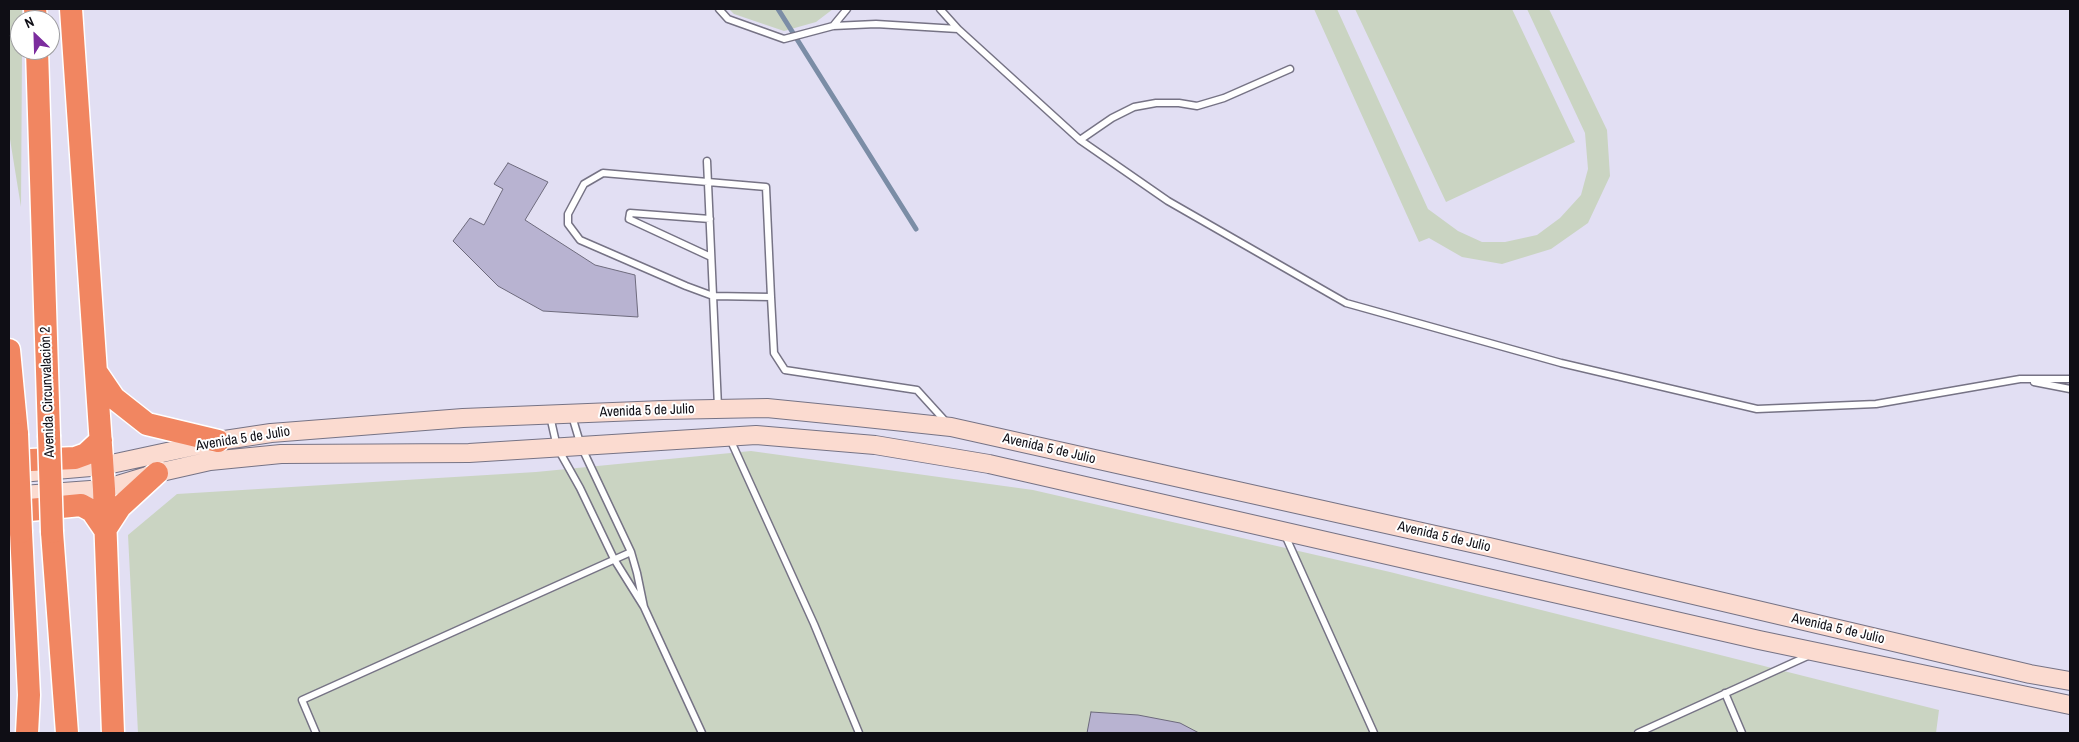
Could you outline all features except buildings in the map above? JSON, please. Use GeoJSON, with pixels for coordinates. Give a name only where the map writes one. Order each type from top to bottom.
{"type":"FeatureCollection","features":[{"type":"Feature","properties":{"kind":"highway"},"geometry":{"type":"LineString","coordinates":[[71,9],[104,489],[113,733]]}},
{"type":"Feature","properties":{"kind":"highway","name":"Avenida Circunvalación 2"},"geometry":{"type":"LineString","coordinates":[[37,60],[52,532],[67,733]]}},
{"type":"Feature","properties":{"kind":"highway"},"geometry":{"type":"LineString","coordinates":[[9,350],[17,434],[30,695],[27,733]]}},
{"type":"Feature","properties":{"kind":"highway"},"geometry":{"type":"LineString","coordinates":[[97,373],[114,398],[147,424],[218,441]]}},
{"type":"Feature","properties":{"kind":"highway"},"geometry":{"type":"LineString","coordinates":[[9,461],[74,458],[86,454],[100,440]]}},
{"type":"Feature","properties":{"kind":"highway"},"geometry":{"type":"LineString","coordinates":[[105,530],[120,507],[157,473]]}},
{"type":"Feature","properties":{"kind":"highway"},"geometry":{"type":"LineString","coordinates":[[9,512],[81,505],[92,511],[105,530]]}},
{"type":"Feature","properties":{"kind":"main road","name":"Avenida 5 de Julio"},"geometry":{"type":"LineString","coordinates":[[9,474],[102,466],[218,441],[271,432],[462,418],[767,408],[951,428],[1292,503],[2030,674],[2070,681]]}},
{"type":"Feature","properties":{"kind":"main road","name":"Avenida 5 de Julio"},"geometry":{"type":"LineString","coordinates":[[9,496],[104,489],[157,473],[210,462],[281,454],[469,453],[756,435],[876,445],[980,462],[1112,490],[1283,531],[1815,652],[2070,705]]}},
{"type":"Feature","properties":{"kind":"main road"},"geometry":{"type":"LineString","coordinates":[[1283,531],[1292,503]]}},
{"type":"Feature","properties":{"kind":"lane"},"geometry":{"type":"LineString","coordinates":[[719,9],[728,19],[784,39],[833,26],[876,24],[958,29]]}},
{"type":"Feature","properties":{"kind":"lane"},"geometry":{"type":"LineString","coordinates":[[833,26],[847,9]]}},
{"type":"Feature","properties":{"kind":"lane"},"geometry":{"type":"LineString","coordinates":[[940,9],[958,29],[1080,140],[1168,201],[1346,303],[1561,363],[1757,408],[1876,404],[2020,379],[2070,379]]}},
{"type":"Feature","properties":{"kind":"lane"},"geometry":{"type":"LineString","coordinates":[[1080,140],[1112,118],[1134,107],[1156,103],[1179,102],[1197,106],[1224,98],[1290,69]]}},
{"type":"Feature","properties":{"kind":"lane"},"geometry":{"type":"LineString","coordinates":[[707,161],[718,409]]}},
{"type":"Feature","properties":{"kind":"lane"},"geometry":{"type":"LineString","coordinates":[[771,297],[713,296],[580,240],[568,224],[568,214],[584,184],[603,173],[766,187],[774,353],[785,370],[917,390],[951,428]]}},
{"type":"Feature","properties":{"kind":"lane"},"geometry":{"type":"LineString","coordinates":[[710,219],[630,214],[629,219],[712,258]]}},
{"type":"Feature","properties":{"kind":"lane"},"geometry":{"type":"LineString","coordinates":[[2020,379],[2070,389]]}},
{"type":"Feature","properties":{"kind":"lane"},"geometry":{"type":"LineString","coordinates":[[571,413],[581,446],[630,552],[637,573],[644,607]]}},
{"type":"Feature","properties":{"kind":"lane"},"geometry":{"type":"LineString","coordinates":[[550,414],[557,447],[580,488],[614,559],[644,607],[702,733]]}},
{"type":"Feature","properties":{"kind":"lane"},"geometry":{"type":"LineString","coordinates":[[729,437],[814,624],[858,733]]}},
{"type":"Feature","properties":{"kind":"lane"},"geometry":{"type":"LineString","coordinates":[[1283,531],[1374,733]]}},
{"type":"Feature","properties":{"kind":"lane"},"geometry":{"type":"LineString","coordinates":[[316,733],[302,700],[630,552]]}},
{"type":"Feature","properties":{"kind":"lane"},"geometry":{"type":"LineString","coordinates":[[1638,733],[1815,652]]}},
{"type":"Feature","properties":{"kind":"lane"},"geometry":{"type":"LineString","coordinates":[[1725,693],[1742,733]]}},
{"type":"Feature","properties":{"kind":"green space"},"geometry":{"type":"Polygon","coordinates":[[[9,9],[22,9],[10,10],[10,60],[22,60],[21,207],[9,133],[9,9]]]}},
{"type":"Feature","properties":{"kind":"green space"},"geometry":{"type":"Polygon","coordinates":[[[729,9],[833,9],[816,22],[784,31],[734,14],[729,9]]]}},
{"type":"Feature","properties":{"kind":"green space"},"geometry":{"type":"Polygon","coordinates":[[[1314,9],[1337,9],[1428,209],[1458,231],[1482,242],[1505,242],[1537,235],[1560,218],[1581,195],[1588,169],[1585,133],[1527,9],[1549,9],[1607,130],[1610,176],[1588,223],[1551,249],[1502,264],[1462,257],[1429,238],[1419,242],[1314,9]]]}},
{"type":"Feature","properties":{"kind":"green space"},"geometry":{"type":"Polygon","coordinates":[[[1355,9],[1512,9],[1575,142],[1446,202],[1355,9]]]}},
{"type":"Feature","properties":{"kind":"green space"},"geometry":{"type":"Polygon","coordinates":[[[751,451],[1033,490],[1390,572],[1939,710],[1936,733],[138,733],[128,535],[177,494],[536,472],[751,451]]]}},
{"type":"Feature","properties":{"kind":"waterway"},"geometry":{"type":"LineString","coordinates":[[778,9],[916,229]]}}]}
